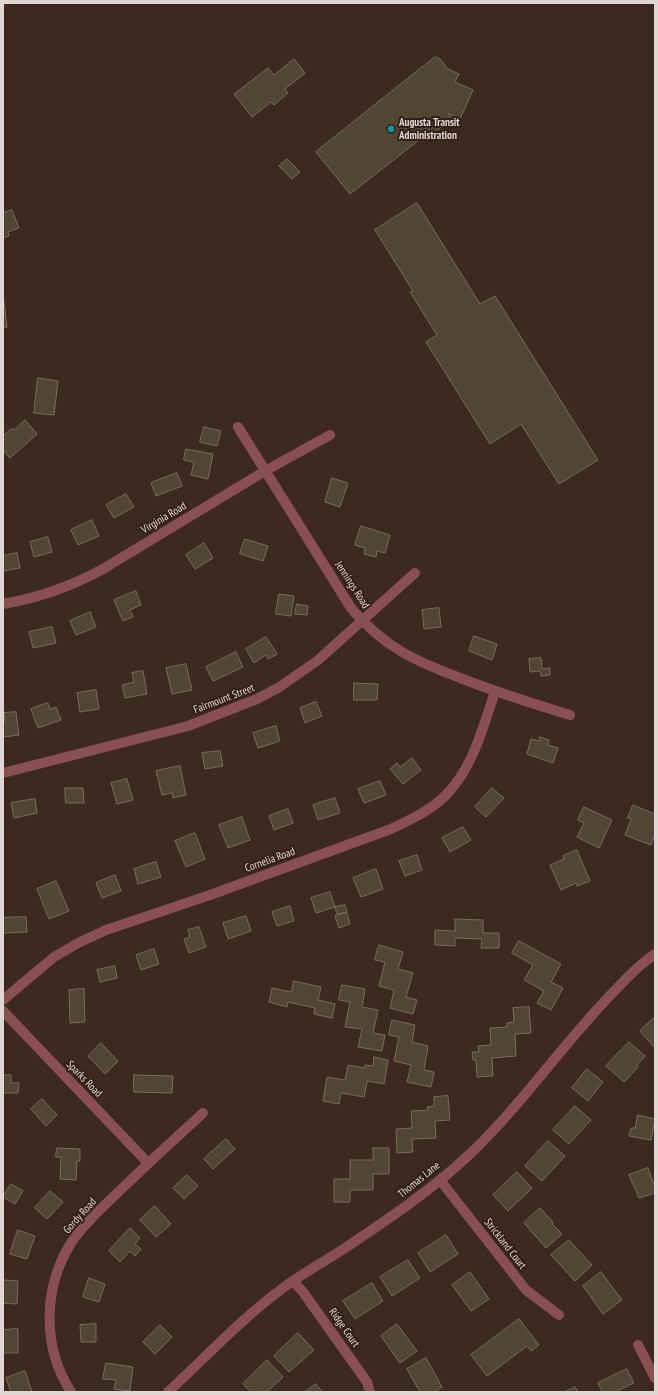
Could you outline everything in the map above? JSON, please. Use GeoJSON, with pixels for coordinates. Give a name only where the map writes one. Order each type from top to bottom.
{"type":"FeatureCollection","features":[{"type":"Feature","properties":{"kind":"street","name":"Jennings Road"},"geometry":{"type":"LineString","coordinates":[[238,427],[351,608],[361,621],[380,638],[423,664],[495,692],[570,715]]}},
{"type":"Feature","properties":{"kind":"street","name":"Virginia Road"},"geometry":{"type":"LineString","coordinates":[[3,604],[45,594],[85,579],[265,471],[330,435]]}},
{"type":"Feature","properties":{"kind":"street","name":"Fairmount Street"},"geometry":{"type":"LineString","coordinates":[[3,773],[188,726],[257,699],[278,688],[317,661],[415,573]]}},
{"type":"Feature","properties":{"kind":"street","name":"Cornelia Road"},"geometry":{"type":"LineString","coordinates":[[3,1000],[54,957],[78,943],[106,930],[210,895],[392,829],[416,817],[443,798],[462,776],[473,756],[495,692]]}},
{"type":"Feature","properties":{"kind":"street","name":"Thomas Lane"},"geometry":{"type":"LineString","coordinates":[[168,1392],[252,1314],[294,1281],[404,1208],[440,1180],[496,1129],[592,1015],[622,984],[655,954]]}},
{"type":"Feature","properties":{"kind":"street","name":"Sparks Road"},"geometry":{"type":"LineString","coordinates":[[3,1011],[148,1163]]}},
{"type":"Feature","properties":{"kind":"street","name":"Gordy Road"},"geometry":{"type":"LineString","coordinates":[[71,1392],[62,1378],[51,1337],[50,1298],[58,1269],[71,1242],[82,1228],[148,1163],[203,1113]]}},
{"type":"Feature","properties":{"kind":"street","name":"Strickland Court"},"geometry":{"type":"LineString","coordinates":[[440,1180],[526,1290],[559,1315]]}},
{"type":"Feature","properties":{"kind":"street","name":"Ridge Court"},"geometry":{"type":"LineString","coordinates":[[294,1281],[367,1382],[370,1392]]}},
{"type":"Feature","properties":{"kind":"street"},"geometry":{"type":"LineString","coordinates":[[638,1345],[655,1378]]}},
{"type":"Feature","properties":{"kind":"building","name":"Augusta Transit Administration"},"geometry":{"type":"Polygon","coordinates":[[[435,57],[440,59],[448,69],[459,74],[455,82],[473,90],[460,119],[448,113],[452,119],[423,141],[419,140],[350,194],[316,152],[435,57]]]}},
{"type":"Feature","properties":{"kind":"building"},"geometry":{"type":"Polygon","coordinates":[[[294,59],[305,73],[285,89],[288,93],[274,105],[271,102],[252,117],[234,94],[268,68],[274,75],[294,59]]]}},
{"type":"Feature","properties":{"kind":"building"},"geometry":{"type":"Polygon","coordinates":[[[287,159],[300,172],[292,179],[279,166],[287,159]]]}},
{"type":"Feature","properties":{"kind":"building"},"geometry":{"type":"Polygon","coordinates":[[[417,203],[480,304],[495,296],[598,460],[559,484],[521,424],[490,444],[426,342],[437,335],[410,292],[413,291],[375,230],[417,203]]]}},
{"type":"Feature","properties":{"kind":"building"},"geometry":{"type":"Polygon","coordinates":[[[12,210],[19,228],[8,232],[9,236],[3,238],[3,213],[12,210]]]}},
{"type":"Feature","properties":{"kind":"building"},"geometry":{"type":"Polygon","coordinates":[[[3,294],[7,327],[3,328],[3,294]]]}},
{"type":"Feature","properties":{"kind":"building"},"geometry":{"type":"Polygon","coordinates":[[[38,378],[58,381],[54,415],[34,413],[38,378]]]}},
{"type":"Feature","properties":{"kind":"building"},"geometry":{"type":"Polygon","coordinates":[[[25,420],[37,434],[10,458],[3,450],[3,436],[12,428],[14,430],[25,420]]]}},
{"type":"Feature","properties":{"kind":"building"},"geometry":{"type":"Polygon","coordinates":[[[204,427],[221,431],[217,446],[200,442],[204,427]]]}},
{"type":"Feature","properties":{"kind":"building"},"geometry":{"type":"Polygon","coordinates":[[[186,449],[213,454],[208,479],[191,475],[194,462],[184,460],[186,449]]]}},
{"type":"Feature","properties":{"kind":"building"},"geometry":{"type":"Polygon","coordinates":[[[177,473],[182,486],[156,496],[151,483],[177,473]]]}},
{"type":"Feature","properties":{"kind":"building"},"geometry":{"type":"Polygon","coordinates":[[[332,478],[348,483],[340,507],[325,502],[332,478]]]}},
{"type":"Feature","properties":{"kind":"building"},"geometry":{"type":"Polygon","coordinates":[[[126,494],[134,507],[114,518],[106,505],[126,494]]]}},
{"type":"Feature","properties":{"kind":"building"},"geometry":{"type":"Polygon","coordinates":[[[92,520],[99,536],[78,545],[71,530],[92,520]]]}},
{"type":"Feature","properties":{"kind":"building"},"geometry":{"type":"Polygon","coordinates":[[[361,526],[390,535],[385,553],[377,551],[376,557],[364,554],[365,548],[355,545],[361,526]]]}},
{"type":"Feature","properties":{"kind":"building"},"geometry":{"type":"Polygon","coordinates":[[[48,537],[52,552],[34,557],[30,542],[48,537]]]}},
{"type":"Feature","properties":{"kind":"building"},"geometry":{"type":"Polygon","coordinates":[[[245,539],[268,546],[263,561],[240,554],[245,539]]]}},
{"type":"Feature","properties":{"kind":"building"},"geometry":{"type":"Polygon","coordinates":[[[204,543],[213,558],[195,569],[186,555],[204,543]]]}},
{"type":"Feature","properties":{"kind":"building"},"geometry":{"type":"Polygon","coordinates":[[[17,553],[20,568],[3,571],[3,556],[17,553]]]}},
{"type":"Feature","properties":{"kind":"building"},"geometry":{"type":"Polygon","coordinates":[[[136,591],[141,605],[130,610],[133,617],[123,621],[114,600],[136,591]]]}},
{"type":"Feature","properties":{"kind":"building"},"geometry":{"type":"Polygon","coordinates":[[[279,594],[294,596],[291,616],[276,614],[279,594]]]}},
{"type":"Feature","properties":{"kind":"building"},"geometry":{"type":"Polygon","coordinates":[[[297,604],[308,606],[307,615],[295,614],[297,604]]]}},
{"type":"Feature","properties":{"kind":"building"},"geometry":{"type":"Polygon","coordinates":[[[439,608],[441,627],[424,629],[422,610],[439,608]]]}},
{"type":"Feature","properties":{"kind":"building"},"geometry":{"type":"Polygon","coordinates":[[[90,612],[96,627],[76,635],[70,621],[90,612]]]}},
{"type":"Feature","properties":{"kind":"building"},"geometry":{"type":"Polygon","coordinates":[[[52,627],[56,643],[33,648],[29,632],[52,627]]]}},
{"type":"Feature","properties":{"kind":"building"},"geometry":{"type":"Polygon","coordinates":[[[474,636],[497,644],[492,660],[469,651],[474,636]]]}},
{"type":"Feature","properties":{"kind":"building"},"geometry":{"type":"Polygon","coordinates":[[[266,637],[277,654],[268,659],[266,655],[254,663],[246,649],[266,637]]]}},
{"type":"Feature","properties":{"kind":"building"},"geometry":{"type":"Polygon","coordinates":[[[236,652],[243,667],[213,681],[206,667],[236,652]]]}},
{"type":"Feature","properties":{"kind":"building"},"geometry":{"type":"Polygon","coordinates":[[[541,658],[542,669],[550,668],[550,675],[541,676],[540,671],[530,672],[529,659],[541,658]]]}},
{"type":"Feature","properties":{"kind":"building"},"geometry":{"type":"Polygon","coordinates":[[[186,664],[192,690],[172,694],[166,668],[186,664]]]}},
{"type":"Feature","properties":{"kind":"building"},"geometry":{"type":"Polygon","coordinates":[[[143,671],[147,694],[125,698],[122,685],[134,682],[132,673],[143,671]]]}},
{"type":"Feature","properties":{"kind":"building"},"geometry":{"type":"Polygon","coordinates":[[[354,683],[378,684],[377,700],[354,700],[354,683]]]}},
{"type":"Feature","properties":{"kind":"building"},"geometry":{"type":"Polygon","coordinates":[[[96,690],[99,709],[80,712],[77,693],[96,690]]]}},
{"type":"Feature","properties":{"kind":"building"},"geometry":{"type":"Polygon","coordinates":[[[316,702],[322,716],[305,723],[300,708],[316,702]]]}},
{"type":"Feature","properties":{"kind":"building"},"geometry":{"type":"Polygon","coordinates":[[[48,703],[50,709],[56,707],[61,720],[38,728],[31,709],[48,703]]]}},
{"type":"Feature","properties":{"kind":"building"},"geometry":{"type":"Polygon","coordinates":[[[16,712],[19,735],[3,737],[3,721],[5,721],[4,713],[16,712]]]}},
{"type":"Feature","properties":{"kind":"building"},"geometry":{"type":"Polygon","coordinates":[[[276,726],[280,741],[258,748],[253,733],[276,726]]]}},
{"type":"Feature","properties":{"kind":"building"},"geometry":{"type":"Polygon","coordinates":[[[540,737],[549,740],[548,745],[558,748],[553,763],[527,754],[531,739],[539,741],[540,737]]]}},
{"type":"Feature","properties":{"kind":"building"},"geometry":{"type":"Polygon","coordinates":[[[220,751],[223,766],[205,769],[202,753],[220,751]]]}},
{"type":"Feature","properties":{"kind":"building"},"geometry":{"type":"Polygon","coordinates":[[[412,758],[421,770],[403,784],[390,769],[397,763],[400,767],[412,758]]]}},
{"type":"Feature","properties":{"kind":"building"},"geometry":{"type":"Polygon","coordinates":[[[180,766],[186,795],[173,798],[172,793],[162,795],[156,771],[180,766]]]}},
{"type":"Feature","properties":{"kind":"building"},"geometry":{"type":"Polygon","coordinates":[[[127,779],[133,800],[117,804],[111,783],[127,779]]]}},
{"type":"Feature","properties":{"kind":"building"},"geometry":{"type":"Polygon","coordinates":[[[380,781],[386,795],[364,803],[358,789],[380,781]]]}},
{"type":"Feature","properties":{"kind":"building"},"geometry":{"type":"Polygon","coordinates":[[[65,788],[83,788],[84,803],[66,803],[65,788]]]}},
{"type":"Feature","properties":{"kind":"building"},"geometry":{"type":"Polygon","coordinates":[[[492,788],[504,798],[486,817],[475,807],[492,788]]]}},
{"type":"Feature","properties":{"kind":"building"},"geometry":{"type":"Polygon","coordinates":[[[335,798],[340,813],[318,820],[313,805],[335,798]]]}},
{"type":"Feature","properties":{"kind":"building"},"geometry":{"type":"Polygon","coordinates":[[[35,799],[37,813],[14,818],[11,803],[35,799]]]}},
{"type":"Feature","properties":{"kind":"building"},"geometry":{"type":"Polygon","coordinates":[[[633,805],[655,814],[655,834],[651,845],[625,835],[631,819],[628,818],[633,805]]]}},
{"type":"Feature","properties":{"kind":"building"},"geometry":{"type":"Polygon","coordinates":[[[584,807],[612,820],[599,848],[577,837],[584,823],[578,820],[584,807]]]}},
{"type":"Feature","properties":{"kind":"building"},"geometry":{"type":"Polygon","coordinates":[[[288,809],[293,823],[274,830],[269,816],[288,809]]]}},
{"type":"Feature","properties":{"kind":"building"},"geometry":{"type":"Polygon","coordinates":[[[242,817],[250,840],[228,848],[219,825],[242,817]]]}},
{"type":"Feature","properties":{"kind":"building"},"geometry":{"type":"Polygon","coordinates":[[[463,827],[471,840],[450,852],[442,838],[463,827]]]}},
{"type":"Feature","properties":{"kind":"building"},"geometry":{"type":"Polygon","coordinates":[[[195,833],[205,859],[186,867],[175,841],[195,833]]]}},
{"type":"Feature","properties":{"kind":"building"},"geometry":{"type":"Polygon","coordinates":[[[577,850],[590,881],[577,886],[576,883],[561,890],[550,865],[564,859],[563,856],[577,850]]]}},
{"type":"Feature","properties":{"kind":"building"},"geometry":{"type":"Polygon","coordinates":[[[417,855],[422,870],[405,876],[399,861],[417,855]]]}},
{"type":"Feature","properties":{"kind":"building"},"geometry":{"type":"Polygon","coordinates":[[[156,862],[161,877],[138,884],[134,869],[156,862]]]}},
{"type":"Feature","properties":{"kind":"building"},"geometry":{"type":"Polygon","coordinates":[[[376,869],[383,889],[361,897],[353,878],[376,869]]]}},
{"type":"Feature","properties":{"kind":"building"},"geometry":{"type":"Polygon","coordinates":[[[115,875],[121,891],[102,898],[96,883],[115,875]]]}},
{"type":"Feature","properties":{"kind":"building"},"geometry":{"type":"Polygon","coordinates":[[[56,881],[69,911],[49,919],[37,889],[56,881]]]}},
{"type":"Feature","properties":{"kind":"building"},"geometry":{"type":"Polygon","coordinates":[[[330,892],[335,907],[316,913],[311,898],[330,892]]]}},
{"type":"Feature","properties":{"kind":"building"},"geometry":{"type":"Polygon","coordinates":[[[345,905],[347,912],[337,914],[335,907],[345,905]]]}},
{"type":"Feature","properties":{"kind":"building"},"geometry":{"type":"Polygon","coordinates":[[[290,906],[294,921],[277,926],[272,912],[290,906]]]}},
{"type":"Feature","properties":{"kind":"building"},"geometry":{"type":"Polygon","coordinates":[[[347,913],[350,924],[339,928],[335,916],[347,913]]]}},
{"type":"Feature","properties":{"kind":"building"},"geometry":{"type":"Polygon","coordinates":[[[246,916],[251,931],[228,939],[223,923],[246,916]]]}},
{"type":"Feature","properties":{"kind":"building"},"geometry":{"type":"Polygon","coordinates":[[[26,917],[27,932],[4,933],[3,918],[26,917]]]}},
{"type":"Feature","properties":{"kind":"building"},"geometry":{"type":"Polygon","coordinates":[[[455,919],[483,920],[483,933],[499,933],[499,948],[481,948],[482,939],[455,938],[455,946],[435,945],[435,930],[455,931],[455,919]]]}},
{"type":"Feature","properties":{"kind":"building"},"geometry":{"type":"Polygon","coordinates":[[[199,927],[206,947],[189,953],[184,939],[190,937],[188,930],[199,927]]]}},
{"type":"Feature","properties":{"kind":"building"},"geometry":{"type":"Polygon","coordinates":[[[519,941],[561,964],[551,982],[563,988],[551,1010],[537,1003],[544,991],[524,980],[533,965],[512,953],[519,941]]]}},
{"type":"Feature","properties":{"kind":"building"},"geometry":{"type":"Polygon","coordinates":[[[379,945],[403,952],[398,969],[413,973],[406,997],[417,1000],[413,1014],[390,1008],[394,990],[379,986],[385,962],[375,960],[379,945]]]}},
{"type":"Feature","properties":{"kind":"building"},"geometry":{"type":"Polygon","coordinates":[[[154,949],[159,964],[141,970],[136,955],[154,949]]]}},
{"type":"Feature","properties":{"kind":"building"},"geometry":{"type":"Polygon","coordinates":[[[115,966],[117,978],[100,982],[97,970],[115,966]]]}},
{"type":"Feature","properties":{"kind":"building"},"geometry":{"type":"Polygon","coordinates":[[[294,981],[321,987],[318,1000],[335,1004],[332,1018],[314,1014],[315,1008],[288,1002],[287,1007],[269,1002],[272,988],[291,992],[294,981]]]}},
{"type":"Feature","properties":{"kind":"building"},"geometry":{"type":"Polygon","coordinates":[[[342,985],[365,989],[362,1007],[378,1010],[373,1033],[385,1035],[382,1051],[358,1047],[362,1029],[345,1027],[350,1002],[339,1000],[342,985]]]}},
{"type":"Feature","properties":{"kind":"building"},"geometry":{"type":"Polygon","coordinates":[[[84,989],[85,1022],[70,1023],[69,990],[84,989]]]}},
{"type":"Feature","properties":{"kind":"building"},"geometry":{"type":"Polygon","coordinates":[[[529,1007],[531,1033],[515,1034],[516,1056],[492,1058],[493,1076],[477,1077],[476,1060],[473,1060],[472,1052],[479,1052],[478,1046],[491,1045],[490,1028],[507,1027],[507,1023],[514,1022],[513,1008],[529,1007]]]}},
{"type":"Feature","properties":{"kind":"building"},"geometry":{"type":"Polygon","coordinates":[[[655,1017],[655,1048],[640,1031],[655,1017]]]}},
{"type":"Feature","properties":{"kind":"building"},"geometry":{"type":"Polygon","coordinates":[[[392,1020],[415,1025],[412,1042],[428,1046],[424,1070],[434,1072],[431,1087],[407,1082],[411,1065],[394,1061],[399,1037],[389,1035],[392,1020]]]}},
{"type":"Feature","properties":{"kind":"building"},"geometry":{"type":"Polygon","coordinates":[[[629,1042],[645,1056],[637,1065],[638,1067],[624,1082],[606,1066],[629,1042]]]}},
{"type":"Feature","properties":{"kind":"building"},"geometry":{"type":"Polygon","coordinates":[[[101,1043],[118,1061],[105,1074],[88,1056],[101,1043]]]}},
{"type":"Feature","properties":{"kind":"building"},"geometry":{"type":"Polygon","coordinates":[[[374,1057],[388,1060],[384,1084],[367,1081],[364,1097],[341,1093],[339,1104],[323,1101],[327,1077],[345,1080],[348,1065],[365,1068],[365,1065],[373,1066],[374,1057]]]}},
{"type":"Feature","properties":{"kind":"building"},"geometry":{"type":"Polygon","coordinates":[[[587,1069],[603,1082],[588,1101],[572,1088],[587,1069]]]}},
{"type":"Feature","properties":{"kind":"building"},"geometry":{"type":"Polygon","coordinates":[[[3,1075],[11,1075],[11,1083],[19,1083],[18,1093],[3,1093],[3,1075]]]}},
{"type":"Feature","properties":{"kind":"building"},"geometry":{"type":"Polygon","coordinates":[[[134,1075],[173,1076],[172,1093],[134,1092],[134,1075]]]}},
{"type":"Feature","properties":{"kind":"building"},"geometry":{"type":"Polygon","coordinates":[[[448,1096],[450,1120],[435,1121],[436,1138],[412,1139],[413,1152],[397,1153],[396,1129],[412,1128],[411,1111],[428,1110],[427,1107],[434,1106],[434,1097],[448,1096]]]}},
{"type":"Feature","properties":{"kind":"building"},"geometry":{"type":"Polygon","coordinates":[[[42,1099],[57,1115],[46,1126],[31,1109],[42,1099]]]}},
{"type":"Feature","properties":{"kind":"building"},"geometry":{"type":"Polygon","coordinates":[[[575,1106],[591,1120],[569,1144],[553,1130],[575,1106]]]}},
{"type":"Feature","properties":{"kind":"building"},"geometry":{"type":"Polygon","coordinates":[[[638,1115],[655,1119],[651,1140],[629,1136],[631,1128],[635,1128],[638,1115]]]}},
{"type":"Feature","properties":{"kind":"building"},"geometry":{"type":"Polygon","coordinates":[[[226,1139],[235,1149],[213,1169],[204,1159],[226,1139]]]}},
{"type":"Feature","properties":{"kind":"building"},"geometry":{"type":"Polygon","coordinates":[[[548,1141],[565,1156],[542,1181],[525,1166],[548,1141]]]}},
{"type":"Feature","properties":{"kind":"building"},"geometry":{"type":"Polygon","coordinates":[[[57,1148],[80,1149],[80,1161],[77,1161],[76,1180],[60,1179],[61,1157],[56,1157],[57,1148]]]}},
{"type":"Feature","properties":{"kind":"building"},"geometry":{"type":"Polygon","coordinates":[[[373,1148],[389,1148],[389,1174],[373,1174],[373,1190],[350,1190],[350,1202],[334,1202],[334,1179],[350,1179],[350,1160],[373,1160],[373,1148]]]}},
{"type":"Feature","properties":{"kind":"building"},"geometry":{"type":"Polygon","coordinates":[[[648,1168],[655,1188],[655,1193],[639,1198],[629,1175],[648,1168]]]}},
{"type":"Feature","properties":{"kind":"building"},"geometry":{"type":"Polygon","coordinates":[[[517,1172],[532,1188],[508,1211],[493,1195],[517,1172]]]}},
{"type":"Feature","properties":{"kind":"building"},"geometry":{"type":"Polygon","coordinates":[[[187,1175],[198,1186],[184,1199],[173,1188],[187,1175]]]}},
{"type":"Feature","properties":{"kind":"building"},"geometry":{"type":"Polygon","coordinates":[[[11,1184],[23,1191],[15,1204],[3,1197],[11,1184]]]}},
{"type":"Feature","properties":{"kind":"building"},"geometry":{"type":"Polygon","coordinates":[[[50,1191],[63,1202],[47,1219],[35,1208],[50,1191]]]}},
{"type":"Feature","properties":{"kind":"building"},"geometry":{"type":"Polygon","coordinates":[[[155,1206],[171,1224],[156,1237],[140,1220],[155,1206]]]}},
{"type":"Feature","properties":{"kind":"building"},"geometry":{"type":"Polygon","coordinates":[[[540,1208],[562,1234],[546,1248],[524,1223],[540,1208]]]}},
{"type":"Feature","properties":{"kind":"building"},"geometry":{"type":"Polygon","coordinates":[[[130,1228],[140,1238],[135,1244],[141,1249],[135,1256],[130,1251],[120,1262],[109,1251],[130,1228]]]}},
{"type":"Feature","properties":{"kind":"building"},"geometry":{"type":"Polygon","coordinates":[[[18,1230],[35,1236],[27,1259],[10,1254],[18,1230]]]}},
{"type":"Feature","properties":{"kind":"building"},"geometry":{"type":"Polygon","coordinates":[[[446,1235],[458,1254],[430,1272],[418,1253],[446,1235]]]}},
{"type":"Feature","properties":{"kind":"building"},"geometry":{"type":"Polygon","coordinates":[[[569,1240],[592,1265],[575,1281],[551,1255],[569,1240]]]}},
{"type":"Feature","properties":{"kind":"building"},"geometry":{"type":"Polygon","coordinates":[[[408,1260],[420,1278],[392,1296],[380,1277],[408,1260]]]}},
{"type":"Feature","properties":{"kind":"building"},"geometry":{"type":"Polygon","coordinates":[[[470,1272],[489,1299],[471,1311],[452,1285],[470,1272]]]}},
{"type":"Feature","properties":{"kind":"building"},"geometry":{"type":"Polygon","coordinates":[[[601,1272],[622,1300],[603,1314],[583,1286],[601,1272]]]}},
{"type":"Feature","properties":{"kind":"building"},"geometry":{"type":"Polygon","coordinates":[[[89,1278],[105,1284],[99,1302],[83,1297],[89,1278]]]}},
{"type":"Feature","properties":{"kind":"building"},"geometry":{"type":"Polygon","coordinates":[[[3,1280],[18,1281],[17,1304],[3,1303],[3,1280]]]}},
{"type":"Feature","properties":{"kind":"building"},"geometry":{"type":"Polygon","coordinates":[[[372,1283],[383,1301],[355,1319],[343,1301],[372,1283]]]}},
{"type":"Feature","properties":{"kind":"building"},"geometry":{"type":"Polygon","coordinates":[[[519,1319],[539,1345],[531,1351],[527,1346],[487,1376],[471,1355],[519,1319]]]}},
{"type":"Feature","properties":{"kind":"building"},"geometry":{"type":"Polygon","coordinates":[[[96,1324],[96,1342],[81,1342],[80,1325],[96,1324]]]}},
{"type":"Feature","properties":{"kind":"building"},"geometry":{"type":"Polygon","coordinates":[[[397,1324],[417,1351],[400,1363],[381,1336],[397,1324]]]}},
{"type":"Feature","properties":{"kind":"building"},"geometry":{"type":"Polygon","coordinates":[[[160,1325],[172,1337],[155,1354],[143,1342],[160,1325]]]}},
{"type":"Feature","properties":{"kind":"building"},"geometry":{"type":"Polygon","coordinates":[[[18,1329],[18,1353],[3,1353],[3,1330],[18,1329]]]}},
{"type":"Feature","properties":{"kind":"building"},"geometry":{"type":"Polygon","coordinates":[[[298,1333],[314,1350],[289,1372],[274,1356],[298,1333]]]}},
{"type":"Feature","properties":{"kind":"building"},"geometry":{"type":"Polygon","coordinates":[[[426,1358],[442,1387],[434,1392],[420,1392],[407,1369],[426,1358]]]}},
{"type":"Feature","properties":{"kind":"building"},"geometry":{"type":"Polygon","coordinates":[[[267,1360],[283,1377],[267,1392],[251,1392],[243,1384],[267,1360]]]}},
{"type":"Feature","properties":{"kind":"building"},"geometry":{"type":"Polygon","coordinates":[[[106,1363],[133,1367],[130,1391],[114,1389],[116,1380],[103,1379],[106,1363]]]}},
{"type":"Feature","properties":{"kind":"building"},"geometry":{"type":"Polygon","coordinates":[[[627,1369],[634,1383],[615,1392],[602,1392],[598,1383],[627,1369]]]}},
{"type":"Feature","properties":{"kind":"building"},"geometry":{"type":"Polygon","coordinates":[[[25,1371],[32,1392],[11,1392],[6,1378],[25,1371]]]}},
{"type":"Feature","properties":{"kind":"building"},"geometry":{"type":"Polygon","coordinates":[[[316,1384],[322,1392],[305,1392],[316,1384]]]}},
{"type":"Feature","properties":{"kind":"building"},"geometry":{"type":"Polygon","coordinates":[[[575,1387],[578,1392],[565,1392],[575,1387]]]}},
{"type":"Feature","properties":{"kind":"place","name":"Augusta Transit Administration"},"geometry":{"type":"Point","coordinates":[391,129]}}]}
